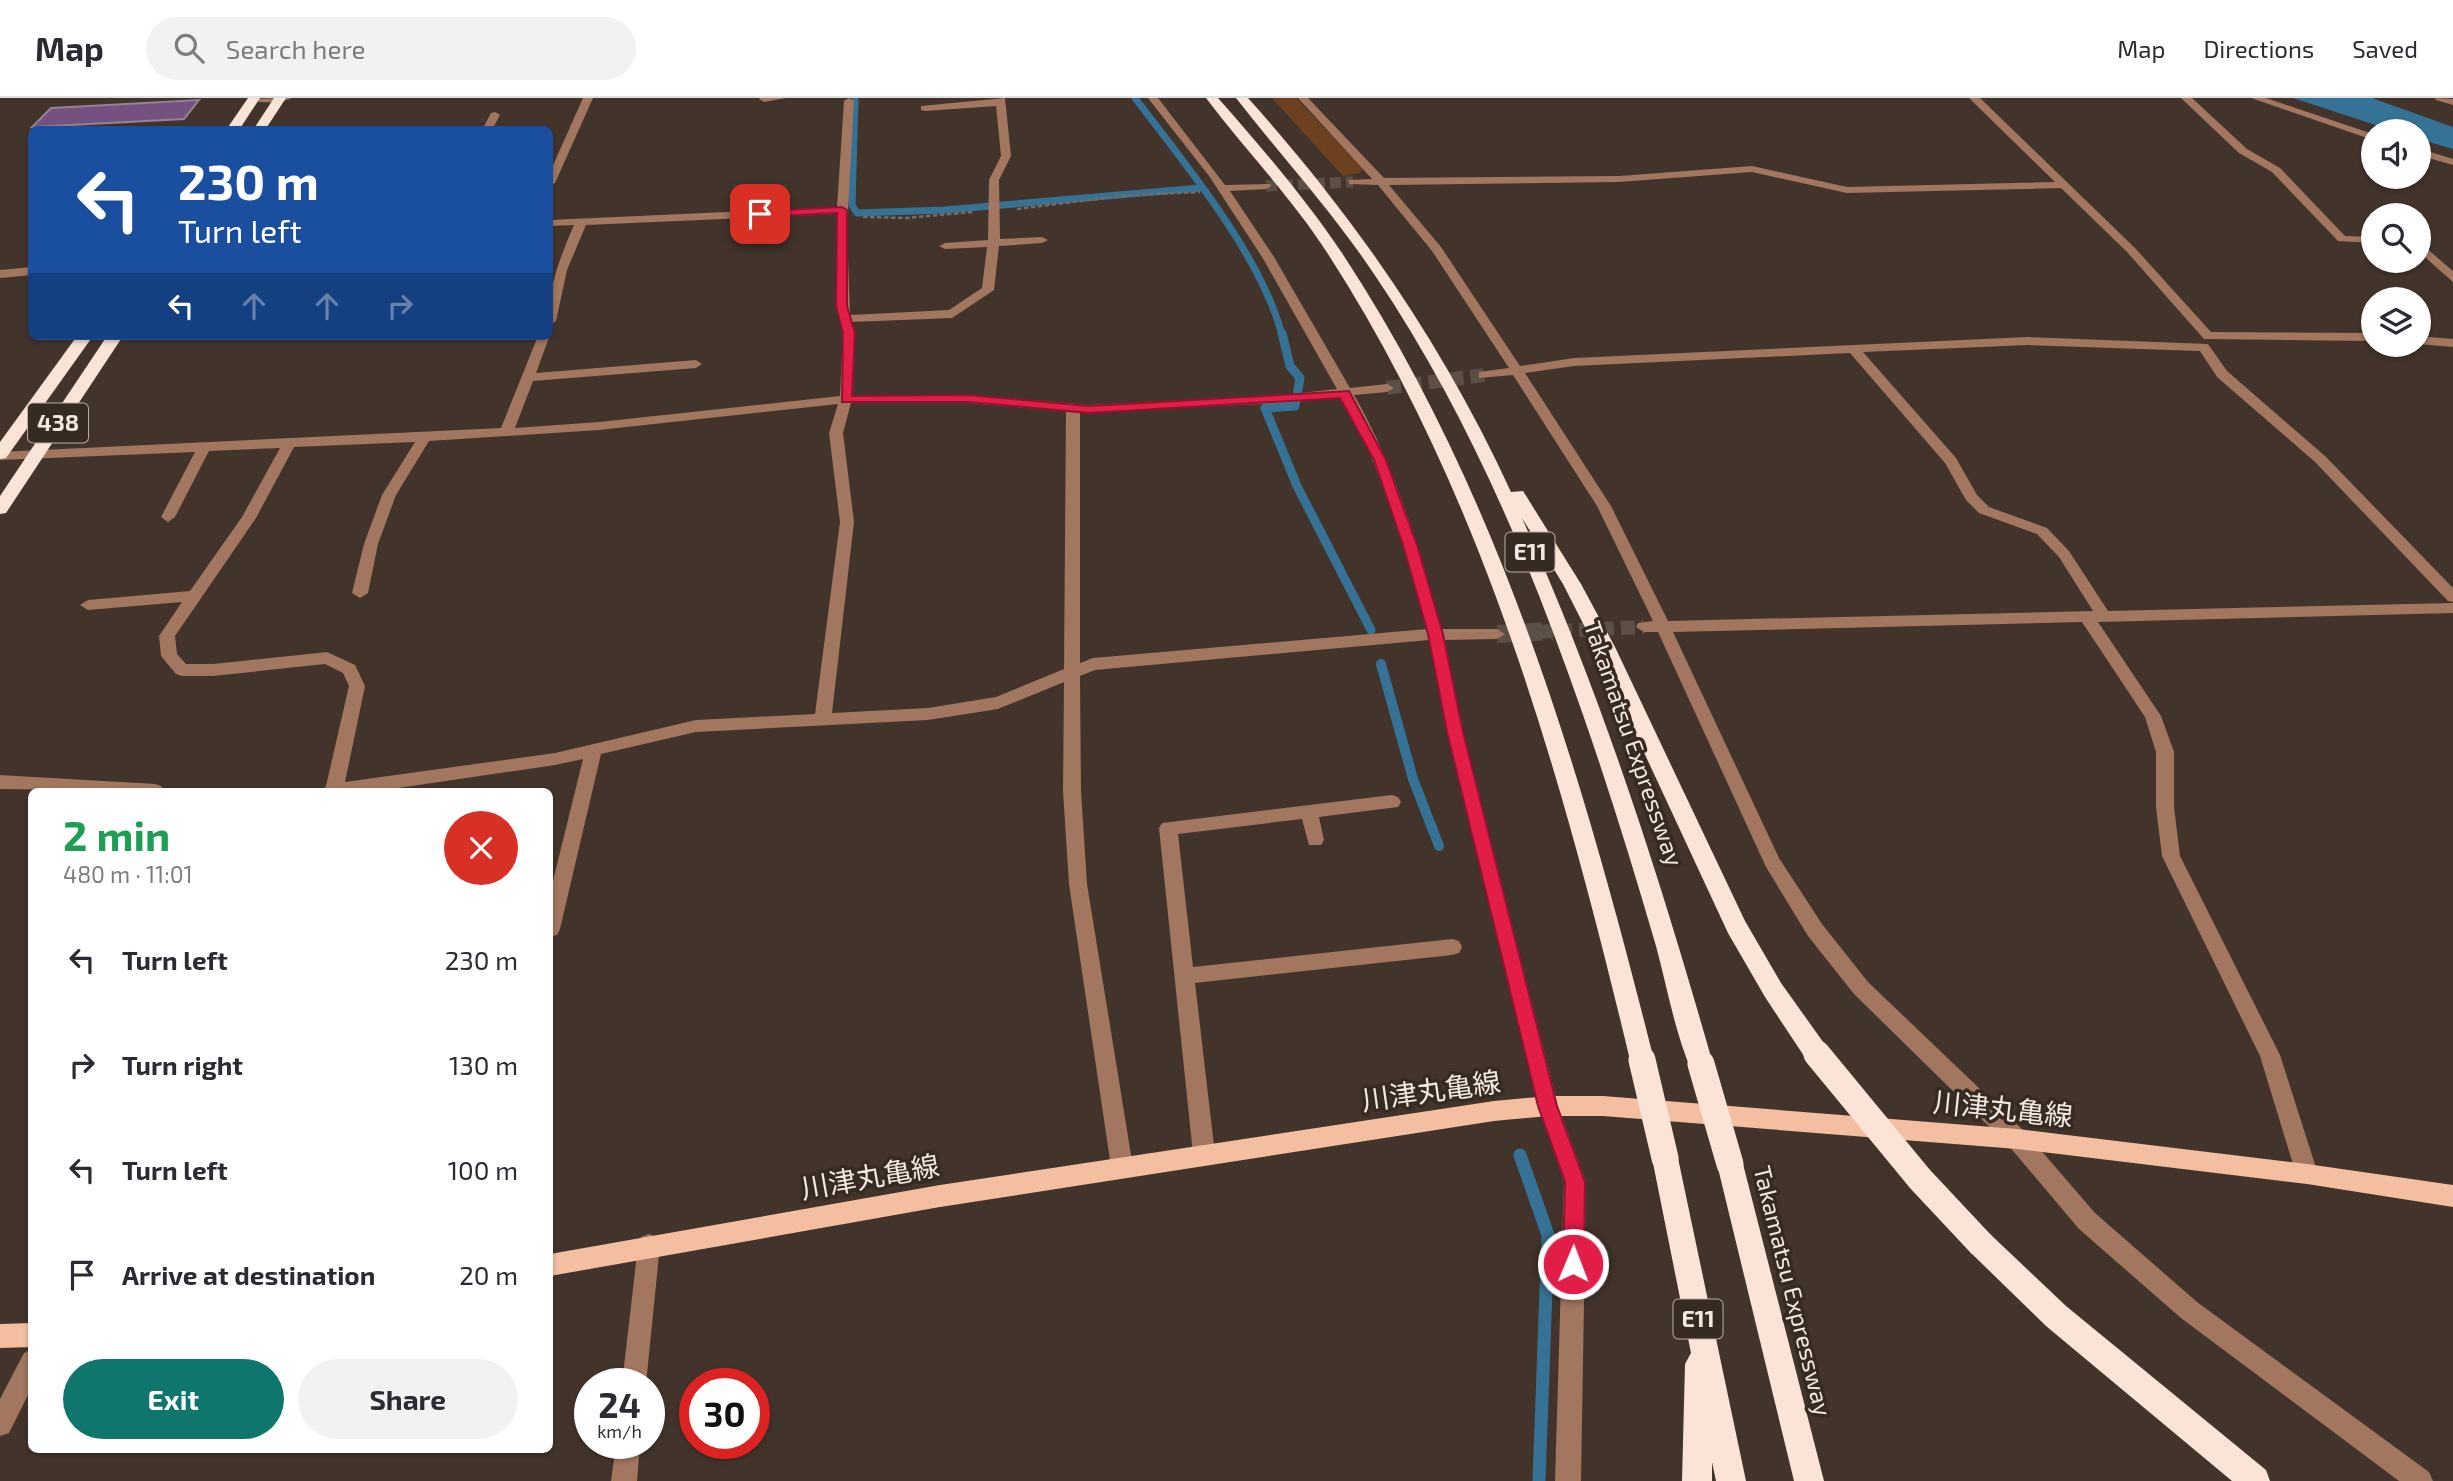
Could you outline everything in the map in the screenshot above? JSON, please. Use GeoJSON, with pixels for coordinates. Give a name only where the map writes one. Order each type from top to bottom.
{"type":"FeatureCollection","features":[{"type":"Feature","properties":{"kind":"highway"},"geometry":{"type":"LineString","coordinates":[[262,126],[280,98]]}},
{"type":"Feature","properties":{"kind":"highway","name":"E11"},"geometry":{"type":"LineString","coordinates":[[1212,98],[1299,204],[1348,275],[1416,394],[1495,566],[1538,685],[1611,930],[1665,1158],[1731,1481]]}},
{"type":"Feature","properties":{"kind":"highway","name":"Takamatsu Expressway"},"geometry":{"type":"LineString","coordinates":[[1242,98],[1278,136],[1383,274],[1452,388],[1540,574],[1629,813],[1730,1164],[1809,1481]]}},
{"type":"Feature","properties":{"kind":"highway"},"geometry":{"type":"LineString","coordinates":[[235,126],[253,99]]}},
{"type":"Feature","properties":{"kind":"highway","name":"438"},"geometry":{"type":"LineString","coordinates":[[0,455],[82,340]]}},
{"type":"Feature","properties":{"kind":"highway","name":"438"},"geometry":{"type":"LineString","coordinates":[[0,509],[112,340]]}},
{"type":"Feature","properties":{"kind":"highway"},"geometry":{"type":"LineString","coordinates":[[1452,388],[1572,584],[1605,647],[1736,926],[1773,990],[1817,1054],[1920,1180],[1980,1243],[2056,1316],[2255,1481]]}},
{"type":"Feature","properties":{"kind":"highway"},"geometry":{"type":"LineString","coordinates":[[1697,1481],[1700,1326]]}},
{"type":"Feature","properties":{"kind":"main road","name":"川津丸亀線"},"geometry":{"type":"LineString","coordinates":[[553,1264],[649,1245],[1122,1167],[1494,1111],[1548,1106],[1603,1106],[2017,1139],[2307,1174],[2453,1196]]}},
{"type":"Feature","properties":{"kind":"main road"},"geometry":{"type":"LineString","coordinates":[[0,1336],[28,1335]]}},
{"type":"Feature","properties":{"kind":"street"},"geometry":{"type":"LineString","coordinates":[[253,99],[287,98]]}},
{"type":"Feature","properties":{"kind":"street"},"geometry":{"type":"LineString","coordinates":[[553,176],[588,98]]}},
{"type":"Feature","properties":{"kind":"street"},"geometry":{"type":"LineString","coordinates":[[764,99],[781,98]]}},
{"type":"Feature","properties":{"kind":"street"},"geometry":{"type":"LineString","coordinates":[[1153,98],[1223,188],[1268,257],[1380,460],[1411,548],[1436,634],[1455,732],[1548,1106],[1575,1182],[1568,1481]]}},
{"type":"Feature","properties":{"kind":"street"},"geometry":{"type":"LineString","coordinates":[[1303,98],[1381,182],[1437,249],[1604,506],[1653,626],[1719,741],[1772,862],[1815,930],[1861,988],[2017,1139],[2087,1221],[2189,1310],[2420,1481]]}},
{"type":"Feature","properties":{"kind":"street"},"geometry":{"type":"LineString","coordinates":[[1974,98],[2131,250],[2206,341],[2222,374],[2319,459],[2453,597]]}},
{"type":"Feature","properties":{"kind":"street"},"geometry":{"type":"LineString","coordinates":[[2186,98],[2243,151],[2276,170],[2342,239],[2361,240]]}},
{"type":"Feature","properties":{"kind":"street"},"geometry":{"type":"LineString","coordinates":[[2256,98],[2361,132]]}},
{"type":"Feature","properties":{"kind":"street"},"geometry":{"type":"LineString","coordinates":[[2440,98],[2453,102]]}},
{"type":"Feature","properties":{"kind":"street"},"geometry":{"type":"LineString","coordinates":[[823,719],[847,522],[836,433],[846,400],[849,333],[842,306],[842,213],[849,101]]}},
{"type":"Feature","properties":{"kind":"street"},"geometry":{"type":"LineString","coordinates":[[845,319],[952,314],[988,290],[993,243],[994,180],[1006,156],[1001,101],[925,108]]}},
{"type":"Feature","properties":{"kind":"street"},"geometry":{"type":"LineString","coordinates":[[489,126],[495,115]]}},
{"type":"Feature","properties":{"kind":"street"},"geometry":{"type":"LineString","coordinates":[[2431,155],[2453,162]]}},
{"type":"Feature","properties":{"kind":"street"},"geometry":{"type":"LineString","coordinates":[[1353,182],[1619,179],[1752,169],[1847,190],[2064,185]]}},
{"type":"Feature","properties":{"kind":"street"},"geometry":{"type":"LineString","coordinates":[[1223,188],[1266,186]]}},
{"type":"Feature","properties":{"kind":"street"},"geometry":{"type":"LineString","coordinates":[[553,223],[842,213]]}},
{"type":"Feature","properties":{"kind":"street"},"geometry":{"type":"LineString","coordinates":[[553,307],[561,270],[581,223]]}},
{"type":"Feature","properties":{"kind":"street"},"geometry":{"type":"LineString","coordinates":[[945,246],[1042,240]]}},
{"type":"Feature","properties":{"kind":"street"},"geometry":{"type":"LineString","coordinates":[[2431,257],[2453,278]]}},
{"type":"Feature","properties":{"kind":"street"},"geometry":{"type":"LineString","coordinates":[[0,274],[28,271]]}},
{"type":"Feature","properties":{"kind":"street"},"geometry":{"type":"LineString","coordinates":[[1484,375],[1574,362],[2028,341],[2361,337]]}},
{"type":"Feature","properties":{"kind":"street"},"geometry":{"type":"LineString","coordinates":[[506,432],[542,340]]}},
{"type":"Feature","properties":{"kind":"street"},"geometry":{"type":"LineString","coordinates":[[2431,341],[2453,343]]}},
{"type":"Feature","properties":{"kind":"street"},"geometry":{"type":"LineString","coordinates":[[1855,351],[1951,461],[1971,497],[1984,510],[2042,531],[2064,554],[2094,615],[2153,716],[2165,752],[2165,807],[2171,856],[2270,1055],[2307,1174]]}},
{"type":"Feature","properties":{"kind":"street"},"geometry":{"type":"LineString","coordinates":[[527,378],[696,364]]}},
{"type":"Feature","properties":{"kind":"street"},"geometry":{"type":"LineString","coordinates":[[0,455],[425,437],[599,426],[846,400],[969,399],[1073,408],[1156,408],[1298,398],[1387,388]]}},
{"type":"Feature","properties":{"kind":"street"},"geometry":{"type":"LineString","coordinates":[[1073,408],[1072,791],[1078,884],[1122,1167]]}},
{"type":"Feature","properties":{"kind":"street"},"geometry":{"type":"LineString","coordinates":[[360,593],[371,544],[389,495],[425,437]]}},
{"type":"Feature","properties":{"kind":"street"},"geometry":{"type":"LineString","coordinates":[[290,442],[249,518],[167,636],[169,656],[181,670],[214,670],[327,658],[349,669],[357,686],[333,788]]}},
{"type":"Feature","properties":{"kind":"street"},"geometry":{"type":"LineString","coordinates":[[168,517],[205,445]]}},
{"type":"Feature","properties":{"kind":"street"},"geometry":{"type":"LineString","coordinates":[[88,605],[195,596]]}},
{"type":"Feature","properties":{"kind":"street"},"geometry":{"type":"LineString","coordinates":[[1653,626],[2453,608]]}},
{"type":"Feature","properties":{"kind":"street"},"geometry":{"type":"LineString","coordinates":[[354,788],[555,760],[696,726],[928,714],[998,704],[1093,664],[1436,634],[1497,634]]}},
{"type":"Feature","properties":{"kind":"street"},"geometry":{"type":"LineString","coordinates":[[553,917],[594,750]]}},
{"type":"Feature","properties":{"kind":"street"},"geometry":{"type":"LineString","coordinates":[[0,782],[103,788]]}},
{"type":"Feature","properties":{"kind":"street"},"geometry":{"type":"LineString","coordinates":[[1204,1154],[1168,828],[1392,802]]}},
{"type":"Feature","properties":{"kind":"street"},"geometry":{"type":"LineString","coordinates":[[1309,811],[1315,840]]}},
{"type":"Feature","properties":{"kind":"street"},"geometry":{"type":"LineString","coordinates":[[1184,976],[1452,947]]}},
{"type":"Feature","properties":{"kind":"street"},"geometry":{"type":"LineString","coordinates":[[636,1368],[649,1245]]}},
{"type":"Feature","properties":{"kind":"street"},"geometry":{"type":"LineString","coordinates":[[0,1424],[28,1369]]}},
{"type":"Feature","properties":{"kind":"street"},"geometry":{"type":"LineString","coordinates":[[624,1481],[626,1459]]}},
{"type":"Feature","properties":{"kind":"path"},"geometry":{"type":"LineString","coordinates":[[842,213],[906,218],[1129,195],[1199,192]]}},
{"type":"Feature","properties":{"kind":"shaded area"},"geometry":{"type":"Polygon","coordinates":[[[1272,98],[1296,98],[1363,169],[1359,173],[1343,176],[1272,98]]]}},
{"type":"Feature","properties":{"kind":"water"},"geometry":{"type":"Polygon","coordinates":[[[2293,98],[2372,98],[2431,119],[2361,120],[2293,98]]]}},
{"type":"Feature","properties":{"kind":"water"},"geometry":{"type":"Polygon","coordinates":[[[2431,119],[2453,127],[2453,149],[2431,143],[2431,119]]]}},
{"type":"Feature","properties":{"kind":"building"},"geometry":{"type":"Polygon","coordinates":[[[199,100],[184,119],[33,126],[51,108],[199,100]]]}},
{"type":"Feature","properties":{"kind":"waterway"},"geometry":{"type":"LineString","coordinates":[[855,98],[852,205],[857,213],[944,210],[1201,188]]}},
{"type":"Feature","properties":{"kind":"waterway"},"geometry":{"type":"LineString","coordinates":[[1135,98],[1198,181],[1239,242],[1272,305],[1282,335]]}},
{"type":"Feature","properties":{"kind":"waterway"},"geometry":{"type":"LineString","coordinates":[[1282,333],[1290,366],[1300,378],[1295,406],[1265,408],[1297,486],[1371,630]]}},
{"type":"Feature","properties":{"kind":"waterway"},"geometry":{"type":"LineString","coordinates":[[1381,664],[1413,779],[1439,846]]}},
{"type":"Feature","properties":{"kind":"waterway"},"geometry":{"type":"LineString","coordinates":[[1520,1155],[1548,1235],[1539,1481]]}},
{"type":"Feature","properties":{"kind":"tunnel"},"geometry":{"type":"LineString","coordinates":[[1266,186],[1353,182]]}},
{"type":"Feature","properties":{"kind":"tunnel"},"geometry":{"type":"LineString","coordinates":[[1387,388],[1484,375]]}},
{"type":"Feature","properties":{"kind":"tunnel"},"geometry":{"type":"LineString","coordinates":[[1516,633],[1644,627]]}},
{"type":"Feature","properties":{"kind":"tunnel"},"geometry":{"type":"LineString","coordinates":[[1497,634],[1553,631]]}},
{"type":"Feature","properties":{"kind":"route"},"geometry":{"type":"LineString","coordinates":[[760,214],[842,210],[842,306],[849,333],[846,400],[906,397],[969,399],[1089,409],[1156,408],[1344,394],[1354,407],[1380,460],[1411,548],[1436,634],[1455,732],[1548,1106],[1575,1182],[1573,1264]]}}]}
